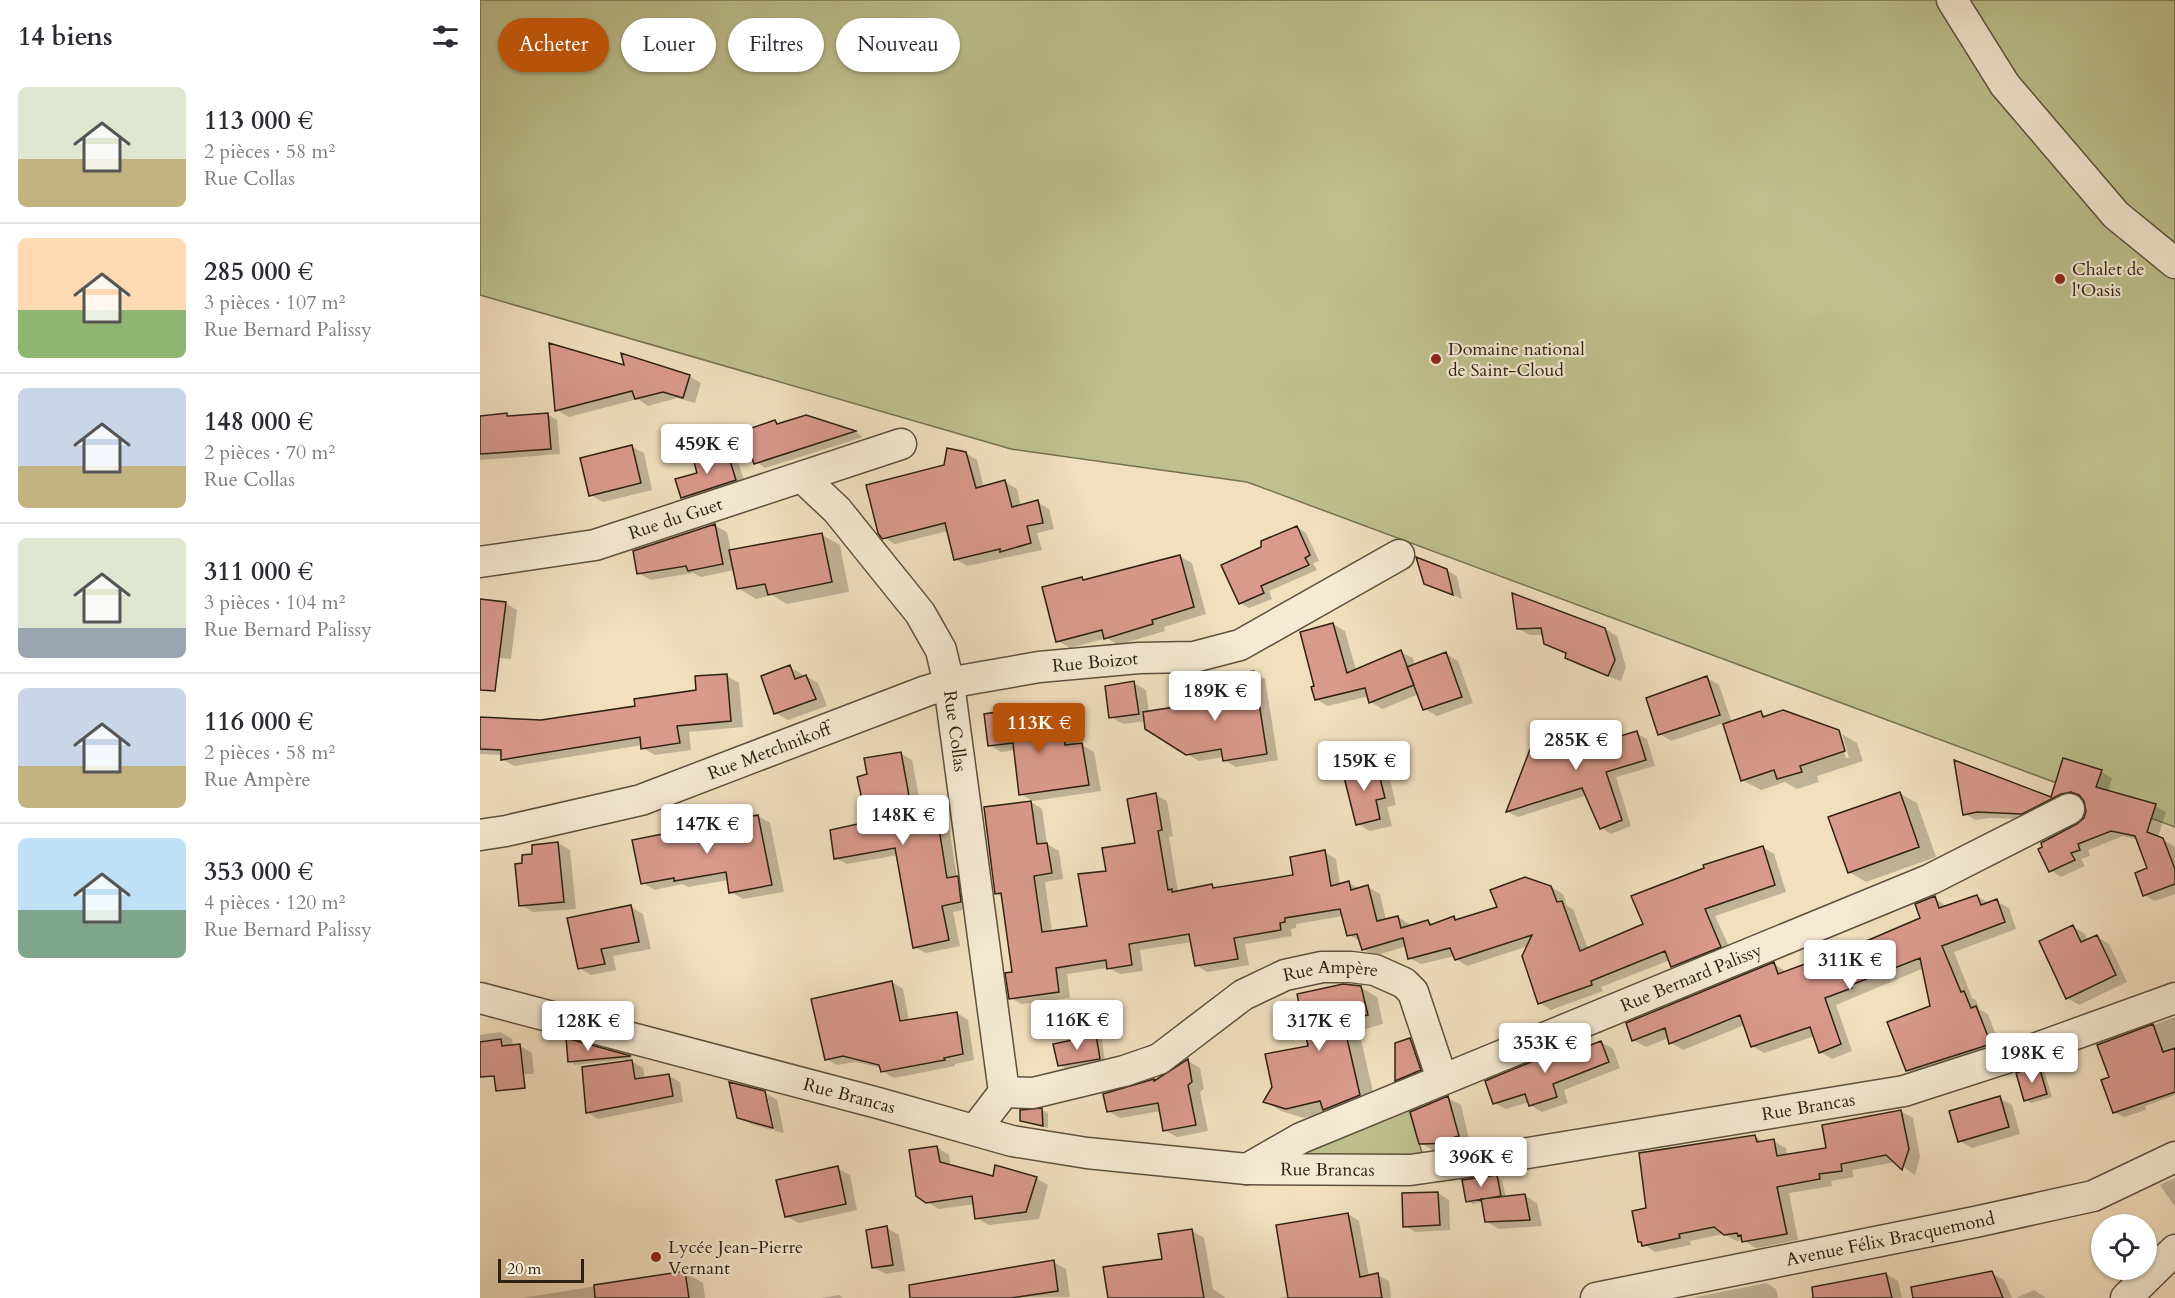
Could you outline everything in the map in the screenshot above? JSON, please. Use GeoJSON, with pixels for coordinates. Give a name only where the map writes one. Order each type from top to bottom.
{"type":"FeatureCollection","features":[{"type":"Feature","properties":{"kind":"street"},"geometry":{"type":"LineString","coordinates":[[1952,0],[2005,85],[2116,215],[2175,263]]}},
{"type":"Feature","properties":{"kind":"street","name":"Rue du Guet"},"geometry":{"type":"LineString","coordinates":[[480,562],[595,545],[901,444]]}},
{"type":"Feature","properties":{"kind":"street","name":"Rue Collas"},"geometry":{"type":"LineString","coordinates":[[803,478],[837,510],[920,613],[941,650],[949,684],[1004,1092]]}},
{"type":"Feature","properties":{"kind":"street","name":"Rue Boizot"},"geometry":{"type":"LineString","coordinates":[[949,684],[1039,667],[1139,658],[1194,657],[1240,645],[1399,555]]}},
{"type":"Feature","properties":{"kind":"street","name":"Rue Metchnikoff"},"geometry":{"type":"LineString","coordinates":[[480,835],[641,800],[949,684]]}},
{"type":"Feature","properties":{"kind":"street","name":"Rue Bernard Palissy"},"geometry":{"type":"LineString","coordinates":[[1247,1169],[1301,1138],[1931,879],[2069,809]]}},
{"type":"Feature","properties":{"kind":"street","name":"Rue Ampère"},"geometry":{"type":"LineString","coordinates":[[1004,1092],[1033,1093],[1124,1071],[1159,1059],[1243,995],[1286,975],[1322,967],[1375,969],[1404,983],[1413,992],[1442,1079]]}},
{"type":"Feature","properties":{"kind":"street","name":"Rue Brancas"},"geometry":{"type":"LineString","coordinates":[[480,998],[1012,1141],[1087,1153],[1247,1169],[1410,1170],[1522,1154],[1904,1091],[2034,1049],[2175,998]]}},
{"type":"Feature","properties":{"kind":"street"},"geometry":{"type":"LineString","coordinates":[[975,1130],[1004,1092]]}},
{"type":"Feature","properties":{"kind":"street","name":"Avenue Félix Bracquemond"},"geometry":{"type":"LineString","coordinates":[[1596,1298],[1975,1222],[2092,1196],[2175,1157]]}},
{"type":"Feature","properties":{"kind":"street"},"geometry":{"type":"LineString","coordinates":[[2126,1298],[2175,1250]]}},
{"type":"Feature","properties":{"kind":"green space","name":"Domaine national de Saint-Cloud"},"geometry":{"type":"Polygon","coordinates":[[[480,0],[2175,0],[2175,827],[1247,482],[1011,449],[480,295],[480,0]]]}},
{"type":"Feature","properties":{"kind":"green space"},"geometry":{"type":"Polygon","coordinates":[[[1408,1106],[1423,1156],[1293,1158],[1408,1106]]]}},
{"type":"Feature","properties":{"kind":"building"},"geometry":{"type":"Polygon","coordinates":[[[549,343],[624,365],[621,353],[690,375],[683,398],[663,392],[635,399],[632,391],[555,411],[549,343]]]}},
{"type":"Feature","properties":{"kind":"building"},"geometry":{"type":"Polygon","coordinates":[[[507,413],[507,416],[548,413],[551,449],[480,454],[480,416],[507,413]]]}},
{"type":"Feature","properties":{"kind":"building"},"geometry":{"type":"Polygon","coordinates":[[[806,415],[856,431],[754,464],[743,431],[775,420],[777,424],[806,415]]]}},
{"type":"Feature","properties":{"kind":"building"},"geometry":{"type":"Polygon","coordinates":[[[632,445],[641,483],[589,496],[580,458],[632,445]]]}},
{"type":"Feature","properties":{"kind":"building"},"geometry":{"type":"Polygon","coordinates":[[[947,448],[966,452],[976,488],[1005,480],[1012,507],[1038,500],[1043,523],[1027,526],[1031,543],[1000,552],[1000,549],[954,560],[945,523],[882,539],[878,533],[866,485],[944,465],[947,448]]]}},
{"type":"Feature","properties":{"kind":"building"},"geometry":{"type":"Polygon","coordinates":[[[727,451],[736,480],[681,498],[675,479],[697,473],[694,462],[727,451]]]}},
{"type":"Feature","properties":{"kind":"building"},"geometry":{"type":"Polygon","coordinates":[[[715,524],[723,564],[688,571],[686,566],[637,574],[633,551],[715,524]]]}},
{"type":"Feature","properties":{"kind":"building"},"geometry":{"type":"Polygon","coordinates":[[[1297,526],[1310,555],[1305,558],[1309,565],[1261,586],[1264,593],[1239,604],[1221,565],[1261,547],[1261,541],[1297,526]]]}},
{"type":"Feature","properties":{"kind":"building"},"geometry":{"type":"Polygon","coordinates":[[[822,533],[832,582],[768,595],[765,584],[737,589],[729,550],[822,533]]]}},
{"type":"Feature","properties":{"kind":"building"},"geometry":{"type":"Polygon","coordinates":[[[1180,555],[1194,607],[1152,620],[1153,624],[1104,639],[1102,630],[1056,642],[1042,587],[1082,577],[1083,580],[1180,555]]]}},
{"type":"Feature","properties":{"kind":"building"},"geometry":{"type":"Polygon","coordinates":[[[1416,557],[1447,569],[1453,595],[1424,584],[1416,557]]]}},
{"type":"Feature","properties":{"kind":"building"},"geometry":{"type":"Polygon","coordinates":[[[1512,593],[1605,628],[1615,660],[1608,676],[1565,658],[1566,653],[1544,644],[1541,628],[1517,629],[1512,593]]]}},
{"type":"Feature","properties":{"kind":"building"},"geometry":{"type":"Polygon","coordinates":[[[480,599],[506,602],[495,691],[480,690],[480,599]]]}},
{"type":"Feature","properties":{"kind":"building"},"geometry":{"type":"Polygon","coordinates":[[[1333,623],[1347,673],[1401,650],[1414,685],[1369,703],[1365,688],[1315,700],[1311,687],[1314,686],[1300,632],[1333,623]]]}},
{"type":"Feature","properties":{"kind":"building"},"geometry":{"type":"Polygon","coordinates":[[[1446,652],[1462,697],[1423,710],[1407,667],[1446,652]]]}},
{"type":"Feature","properties":{"kind":"building"},"geometry":{"type":"Polygon","coordinates":[[[790,665],[795,679],[806,675],[816,699],[774,714],[761,676],[790,665]]]}},
{"type":"Feature","properties":{"kind":"building"},"geometry":{"type":"Polygon","coordinates":[[[1254,671],[1267,754],[1223,761],[1221,749],[1186,755],[1145,729],[1143,712],[1220,700],[1216,676],[1254,671]]]}},
{"type":"Feature","properties":{"kind":"building"},"geometry":{"type":"Polygon","coordinates":[[[727,674],[731,721],[677,726],[680,743],[641,749],[640,737],[501,760],[501,750],[480,749],[480,717],[541,720],[635,706],[634,699],[696,690],[695,676],[727,674]]]}},
{"type":"Feature","properties":{"kind":"building"},"geometry":{"type":"Polygon","coordinates":[[[1707,676],[1720,715],[1658,735],[1646,698],[1707,676]]]}},
{"type":"Feature","properties":{"kind":"building"},"geometry":{"type":"Polygon","coordinates":[[[1134,681],[1139,714],[1109,718],[1105,686],[1134,681]]]}},
{"type":"Feature","properties":{"kind":"building"},"geometry":{"type":"Polygon","coordinates":[[[1016,709],[1018,729],[1063,724],[1065,745],[1082,743],[1089,785],[1019,795],[1013,743],[988,746],[984,714],[1016,709]]]}},
{"type":"Feature","properties":{"kind":"building"},"geometry":{"type":"Polygon","coordinates":[[[1783,710],[1839,730],[1845,751],[1800,766],[1802,772],[1777,779],[1774,770],[1741,781],[1723,724],[1761,711],[1763,717],[1783,710]]]}},
{"type":"Feature","properties":{"kind":"building"},"geometry":{"type":"Polygon","coordinates":[[[1539,726],[1591,745],[1637,731],[1646,760],[1606,772],[1622,820],[1600,829],[1582,788],[1506,812],[1539,726]]]}},
{"type":"Feature","properties":{"kind":"building"},"geometry":{"type":"Polygon","coordinates":[[[901,752],[912,812],[936,810],[947,878],[958,876],[961,902],[942,906],[949,940],[913,948],[895,848],[834,859],[830,830],[867,822],[857,777],[867,774],[864,758],[901,752]]]}},
{"type":"Feature","properties":{"kind":"building"},"geometry":{"type":"Polygon","coordinates":[[[2063,758],[2102,770],[2096,787],[2156,804],[2147,832],[2163,838],[2175,869],[2175,884],[2143,896],[2135,873],[2147,868],[2135,836],[2111,831],[2078,844],[2080,850],[2071,853],[2075,860],[2049,872],[2038,849],[2042,847],[2041,843],[2077,824],[2084,818],[2086,811],[2084,801],[2079,795],[2071,792],[2061,794],[2022,814],[1977,812],[1963,815],[1954,760],[2051,797],[2063,758]]]}},
{"type":"Feature","properties":{"kind":"building"},"geometry":{"type":"Polygon","coordinates":[[[1376,762],[1385,798],[1376,800],[1380,819],[1356,825],[1342,769],[1376,762]]]}},
{"type":"Feature","properties":{"kind":"building"},"geometry":{"type":"Polygon","coordinates":[[[1900,792],[1919,847],[1848,873],[1828,817],[1900,792]]]}},
{"type":"Feature","properties":{"kind":"building"},"geometry":{"type":"Polygon","coordinates":[[[1156,793],[1162,830],[1158,831],[1168,890],[1172,889],[1172,892],[1212,884],[1213,888],[1293,875],[1290,857],[1325,850],[1331,886],[1349,881],[1351,890],[1368,885],[1377,921],[1398,916],[1401,928],[1428,920],[1430,925],[1454,916],[1455,920],[1497,907],[1490,890],[1525,877],[1551,886],[1557,902],[1562,901],[1580,951],[1643,924],[1631,896],[1704,868],[1703,865],[1763,846],[1775,885],[1705,909],[1721,947],[1671,967],[1665,951],[1591,981],[1592,985],[1538,1004],[1522,956],[1532,935],[1455,960],[1450,948],[1408,959],[1403,938],[1362,950],[1357,934],[1347,936],[1340,909],[1285,918],[1285,922],[1280,923],[1281,930],[1234,938],[1238,959],[1195,966],[1189,934],[1129,944],[1132,965],[1107,969],[1106,960],[1056,968],[1059,992],[1009,999],[1005,973],[1012,972],[1001,893],[995,894],[984,807],[1031,801],[1037,844],[1047,843],[1052,873],[1034,876],[1042,932],[1087,926],[1078,874],[1106,871],[1102,848],[1135,843],[1127,799],[1156,793]]]}},
{"type":"Feature","properties":{"kind":"building"},"geometry":{"type":"Polygon","coordinates":[[[758,815],[772,885],[729,893],[726,872],[641,884],[632,840],[758,815]]]}},
{"type":"Feature","properties":{"kind":"building"},"geometry":{"type":"Polygon","coordinates":[[[558,842],[564,902],[519,906],[515,864],[522,863],[522,855],[532,854],[532,845],[558,842]]]}},
{"type":"Feature","properties":{"kind":"building"},"geometry":{"type":"Polygon","coordinates":[[[1977,895],[1981,905],[1997,899],[2005,922],[1942,946],[1961,992],[1964,991],[1971,1008],[1976,1006],[1991,1044],[1906,1071],[1887,1022],[1930,1006],[1920,958],[1851,985],[1852,988],[1825,998],[1841,1044],[1819,1053],[1810,1027],[1751,1047],[1740,1015],[1669,1044],[1665,1028],[1632,1041],[1626,1023],[1774,962],[1778,974],[1864,942],[1920,918],[1915,904],[1935,896],[1939,908],[1977,895]]]}},
{"type":"Feature","properties":{"kind":"building"},"geometry":{"type":"Polygon","coordinates":[[[631,905],[639,942],[601,949],[605,964],[578,969],[567,918],[631,905]]]}},
{"type":"Feature","properties":{"kind":"building"},"geometry":{"type":"Polygon","coordinates":[[[2073,925],[2081,942],[2097,935],[2116,975],[2066,999],[2039,941],[2073,925]]]}},
{"type":"Feature","properties":{"kind":"building"},"geometry":{"type":"Polygon","coordinates":[[[892,981],[900,1021],[957,1012],[963,1054],[944,1058],[945,1060],[881,1072],[879,1065],[843,1056],[825,1060],[811,999],[892,981]]]}},
{"type":"Feature","properties":{"kind":"building"},"geometry":{"type":"Polygon","coordinates":[[[1343,984],[1361,986],[1368,1015],[1343,1021],[1360,1095],[1323,1110],[1320,1101],[1286,1109],[1263,1102],[1272,1087],[1265,1054],[1308,1046],[1297,994],[1343,984]]]}},
{"type":"Feature","properties":{"kind":"building"},"geometry":{"type":"Polygon","coordinates":[[[2153,1024],[2163,1052],[2175,1048],[2175,1092],[2113,1113],[2101,1080],[2109,1077],[2097,1045],[2153,1024]]]}},
{"type":"Feature","properties":{"kind":"building"},"geometry":{"type":"Polygon","coordinates":[[[1096,1035],[1100,1059],[1058,1066],[1053,1044],[1096,1035]]]}},
{"type":"Feature","properties":{"kind":"building"},"geometry":{"type":"Polygon","coordinates":[[[566,1038],[631,1056],[568,1062],[566,1038]]]}},
{"type":"Feature","properties":{"kind":"building"},"geometry":{"type":"Polygon","coordinates":[[[1410,1038],[1421,1070],[1395,1081],[1395,1043],[1410,1038]]]}},
{"type":"Feature","properties":{"kind":"building"},"geometry":{"type":"Polygon","coordinates":[[[501,1039],[502,1046],[520,1044],[525,1088],[496,1091],[494,1076],[480,1077],[480,1042],[501,1039]]]}},
{"type":"Feature","properties":{"kind":"building"},"geometry":{"type":"Polygon","coordinates":[[[1601,1041],[1609,1062],[1553,1084],[1557,1097],[1529,1106],[1525,1094],[1493,1104],[1485,1081],[1572,1045],[1575,1051],[1601,1041]]]}},
{"type":"Feature","properties":{"kind":"building"},"geometry":{"type":"Polygon","coordinates":[[[1188,1059],[1192,1082],[1188,1085],[1196,1125],[1163,1131],[1158,1103],[1107,1112],[1103,1094],[1154,1079],[1154,1081],[1188,1059]]]}},
{"type":"Feature","properties":{"kind":"building"},"geometry":{"type":"Polygon","coordinates":[[[632,1060],[635,1079],[669,1074],[673,1096],[586,1113],[582,1067],[632,1060]]]}},
{"type":"Feature","properties":{"kind":"building"},"geometry":{"type":"Polygon","coordinates":[[[2039,1066],[2047,1094],[2024,1101],[2016,1073],[2039,1066]]]}},
{"type":"Feature","properties":{"kind":"building"},"geometry":{"type":"Polygon","coordinates":[[[729,1082],[765,1091],[773,1128],[737,1118],[729,1082]]]}},
{"type":"Feature","properties":{"kind":"building"},"geometry":{"type":"Polygon","coordinates":[[[1448,1096],[1459,1136],[1455,1137],[1457,1143],[1419,1144],[1410,1112],[1448,1096]]]}},
{"type":"Feature","properties":{"kind":"building"},"geometry":{"type":"Polygon","coordinates":[[[2000,1096],[2009,1127],[1958,1142],[1949,1111],[2000,1096]]]}},
{"type":"Feature","properties":{"kind":"building"},"geometry":{"type":"Polygon","coordinates":[[[1042,1108],[1043,1126],[1020,1121],[1020,1110],[1042,1108]]]}},
{"type":"Feature","properties":{"kind":"building"},"geometry":{"type":"Polygon","coordinates":[[[1901,1110],[1909,1149],[1902,1170],[1886,1155],[1841,1164],[1842,1171],[1819,1174],[1820,1179],[1777,1187],[1787,1234],[1742,1242],[1741,1235],[1738,1236],[1737,1233],[1724,1235],[1714,1227],[1679,1234],[1680,1238],[1642,1246],[1641,1242],[1638,1242],[1632,1211],[1646,1208],[1639,1153],[1755,1135],[1757,1142],[1774,1139],[1777,1156],[1826,1148],[1822,1125],[1901,1110]]]}},
{"type":"Feature","properties":{"kind":"building"},"geometry":{"type":"Polygon","coordinates":[[[937,1146],[940,1162],[993,1176],[995,1165],[1037,1177],[1026,1212],[975,1219],[972,1196],[926,1203],[916,1196],[909,1150],[937,1146]]]}},
{"type":"Feature","properties":{"kind":"building"},"geometry":{"type":"Polygon","coordinates":[[[838,1166],[846,1204],[785,1217],[776,1180],[838,1166]]]}},
{"type":"Feature","properties":{"kind":"building"},"geometry":{"type":"Polygon","coordinates":[[[1497,1175],[1501,1196],[1466,1202],[1462,1180],[1497,1175]]]}},
{"type":"Feature","properties":{"kind":"building"},"geometry":{"type":"Polygon","coordinates":[[[1438,1192],[1440,1225],[1403,1227],[1402,1193],[1438,1192]]]}},
{"type":"Feature","properties":{"kind":"building"},"geometry":{"type":"Polygon","coordinates":[[[1525,1194],[1530,1220],[1485,1222],[1481,1199],[1525,1194]]]}},
{"type":"Feature","properties":{"kind":"building"},"geometry":{"type":"Polygon","coordinates":[[[1348,1213],[1360,1277],[1378,1273],[1382,1298],[1288,1298],[1276,1225],[1348,1213]]]}},
{"type":"Feature","properties":{"kind":"building"},"geometry":{"type":"Polygon","coordinates":[[[887,1226],[893,1265],[872,1268],[866,1230],[887,1226]]]}},
{"type":"Feature","properties":{"kind":"building"},"geometry":{"type":"Polygon","coordinates":[[[1192,1229],[1204,1298],[1108,1298],[1103,1267],[1162,1259],[1158,1234],[1192,1229]]]}},
{"type":"Feature","properties":{"kind":"building"},"geometry":{"type":"Polygon","coordinates":[[[1054,1260],[1058,1291],[1011,1298],[910,1298],[909,1285],[1054,1260]]]}},
{"type":"Feature","properties":{"kind":"building"},"geometry":{"type":"Polygon","coordinates":[[[685,1271],[689,1298],[595,1298],[594,1285],[685,1271]]]}},
{"type":"Feature","properties":{"kind":"building"},"geometry":{"type":"Polygon","coordinates":[[[1992,1271],[2003,1298],[1913,1298],[1911,1287],[1992,1271]]]}},
{"type":"Feature","properties":{"kind":"building"},"geometry":{"type":"Polygon","coordinates":[[[1886,1273],[1892,1298],[1813,1298],[1812,1287],[1886,1273]]]}},
{"type":"Feature","properties":{"kind":"place","name":"Chalet de l'Oasis"},"geometry":{"type":"Point","coordinates":[2060,279]}},
{"type":"Feature","properties":{"kind":"place","name":"Domaine national de Saint-Cloud"},"geometry":{"type":"Point","coordinates":[1436,359]}},
{"type":"Feature","properties":{"kind":"place","name":"Lycée Jean-Pierre Vernant"},"geometry":{"type":"Point","coordinates":[656,1257]}}]}
